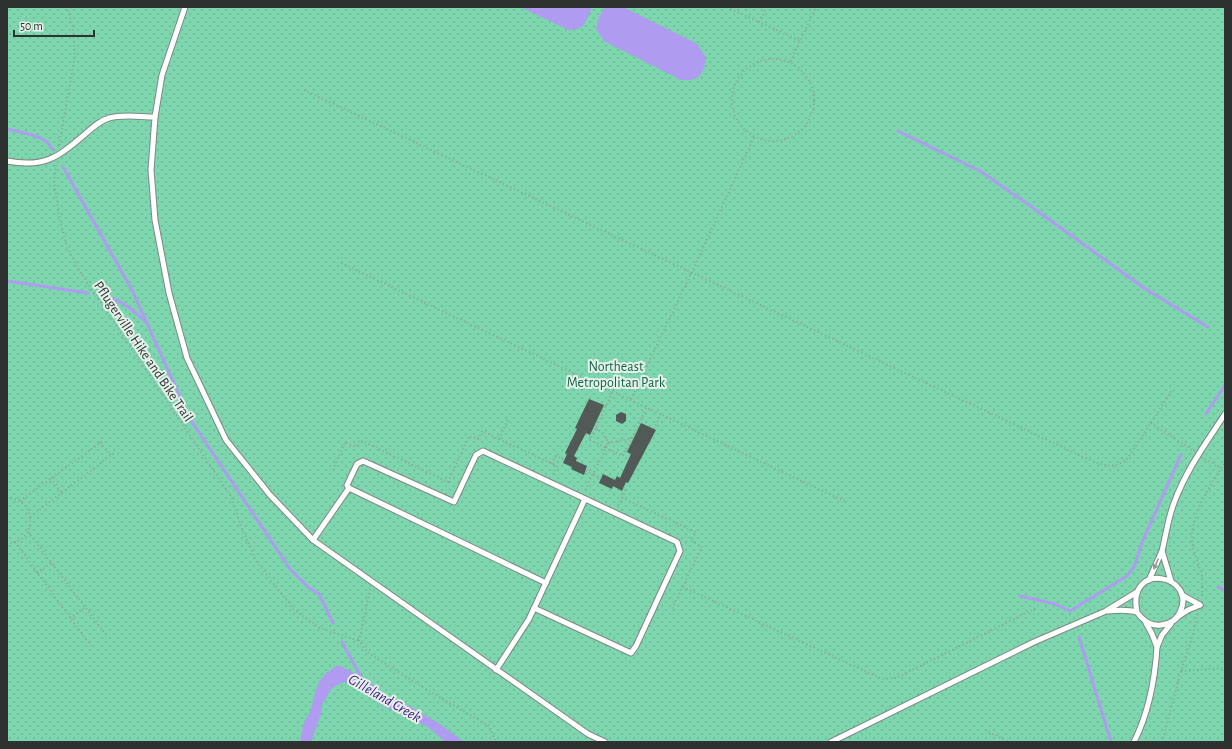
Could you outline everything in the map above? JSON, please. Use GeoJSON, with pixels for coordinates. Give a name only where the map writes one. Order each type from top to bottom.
{"type":"FeatureCollection","features":[{"type":"Feature","properties":{"kind":"lane"},"geometry":{"type":"LineString","coordinates":[[185,7],[162,75],[155,118],[151,170],[155,220],[169,293],[188,358],[226,440],[270,496],[313,540],[588,734],[605,742]]}},
{"type":"Feature","properties":{"kind":"lane"},"geometry":{"type":"LineString","coordinates":[[7,161],[32,163],[46,161],[57,156],[96,124],[109,118],[122,116],[155,118]]}},
{"type":"Feature","properties":{"kind":"lane"},"geometry":{"type":"LineString","coordinates":[[1149,580],[1162,551],[1173,504],[1198,454],[1225,414]]}},
{"type":"Feature","properties":{"kind":"lane"},"geometry":{"type":"LineString","coordinates":[[313,540],[348,488],[347,485],[357,464],[364,461],[454,502],[476,455],[483,451],[677,542],[680,551],[636,646],[631,653],[534,608]]}},
{"type":"Feature","properties":{"kind":"lane"},"geometry":{"type":"LineString","coordinates":[[348,488],[546,582]]}},
{"type":"Feature","properties":{"kind":"lane"},"geometry":{"type":"LineString","coordinates":[[496,670],[529,619],[585,499]]}},
{"type":"Feature","properties":{"kind":"lane"},"geometry":{"type":"LineString","coordinates":[[1162,551],[1171,581]]}},
{"type":"Feature","properties":{"kind":"lane"},"geometry":{"type":"LineString","coordinates":[[831,742],[1034,642],[1106,611],[1137,592],[1142,585],[1149,580],[1164,578],[1176,585],[1182,595],[1183,603],[1181,611],[1162,635],[1157,647],[1151,693],[1140,730],[1134,742]]}},
{"type":"Feature","properties":{"kind":"lane"},"geometry":{"type":"LineString","coordinates":[[1137,592],[1135,602],[1137,612],[1146,622],[1157,647]]}},
{"type":"Feature","properties":{"kind":"lane"},"geometry":{"type":"LineString","coordinates":[[1146,622],[1152,625],[1160,626],[1167,624],[1188,610],[1200,605],[1182,595]]}},
{"type":"Feature","properties":{"kind":"lane"},"geometry":{"type":"LineString","coordinates":[[1106,611],[1123,610],[1137,612]]}},
{"type":"Feature","properties":{"kind":"path","name":"Pflugerville Hike and Bike Trail"},"geometry":{"type":"LineString","coordinates":[[66,7],[73,27],[75,56],[57,156],[54,182],[60,220],[67,247],[80,272],[232,498],[240,524],[256,561],[294,610],[320,628],[360,641]]}},
{"type":"Feature","properties":{"kind":"path"},"geometry":{"type":"LineString","coordinates":[[727,7],[800,41]]}},
{"type":"Feature","properties":{"kind":"path"},"geometry":{"type":"LineString","coordinates":[[759,22],[767,7]]}},
{"type":"Feature","properties":{"kind":"path"},"geometry":{"type":"LineString","coordinates":[[790,61],[816,7]]}},
{"type":"Feature","properties":{"kind":"path"},"geometry":{"type":"LineString","coordinates":[[777,58],[790,61],[801,68],[808,77],[813,88],[815,100],[813,112],[808,123],[800,132],[789,138],[778,141],[766,141],[754,137],[743,129],[735,116],[731,102],[733,88],[739,75],[749,65],[762,59],[777,58]]}},
{"type":"Feature","properties":{"kind":"path"},"geometry":{"type":"LineString","coordinates":[[304,90],[1094,462],[1106,466],[1118,465],[1128,458],[1173,389]]}},
{"type":"Feature","properties":{"kind":"path"},"geometry":{"type":"LineString","coordinates":[[631,400],[754,137]]}},
{"type":"Feature","properties":{"kind":"path"},"geometry":{"type":"LineString","coordinates":[[341,263],[846,502]]}},
{"type":"Feature","properties":{"kind":"path"},"geometry":{"type":"LineString","coordinates":[[613,391],[590,440],[606,448],[624,456],[647,407]]}},
{"type":"Feature","properties":{"kind":"path"},"geometry":{"type":"LineString","coordinates":[[654,429],[661,414]]}},
{"type":"Feature","properties":{"kind":"path"},"geometry":{"type":"LineString","coordinates":[[499,439],[508,420]]}},
{"type":"Feature","properties":{"kind":"path"},"geometry":{"type":"LineString","coordinates":[[1151,423],[1192,450]]}},
{"type":"Feature","properties":{"kind":"path"},"geometry":{"type":"LineString","coordinates":[[596,428],[602,433],[608,443]]}},
{"type":"Feature","properties":{"kind":"path"},"geometry":{"type":"LineString","coordinates":[[333,470],[345,442],[356,447],[360,440],[448,482],[469,436],[478,439],[482,431],[557,466],[553,476]]}},
{"type":"Feature","properties":{"kind":"path"},"geometry":{"type":"LineString","coordinates":[[608,443],[632,438]]}},
{"type":"Feature","properties":{"kind":"path"},"geometry":{"type":"LineString","coordinates":[[20,501],[104,440]]}},
{"type":"Feature","properties":{"kind":"path"},"geometry":{"type":"LineString","coordinates":[[100,443],[111,456]]}},
{"type":"Feature","properties":{"kind":"path"},"geometry":{"type":"LineString","coordinates":[[579,487],[585,490],[608,443]]}},
{"type":"Feature","properties":{"kind":"path"},"geometry":{"type":"LineString","coordinates":[[30,517],[114,453]]}},
{"type":"Feature","properties":{"kind":"path"},"geometry":{"type":"LineString","coordinates":[[552,464],[556,456],[564,460]]}},
{"type":"Feature","properties":{"kind":"path"},"geometry":{"type":"LineString","coordinates":[[1204,458],[1221,469]]}},
{"type":"Feature","properties":{"kind":"path"},"geometry":{"type":"LineString","coordinates":[[1202,596],[1202,577],[1192,543],[1193,527],[1199,508],[1225,462]]}},
{"type":"Feature","properties":{"kind":"path"},"geometry":{"type":"LineString","coordinates":[[586,471],[602,478]]}},
{"type":"Feature","properties":{"kind":"path"},"geometry":{"type":"LineString","coordinates":[[51,478],[62,493]]}},
{"type":"Feature","properties":{"kind":"path"},"geometry":{"type":"LineString","coordinates":[[622,498],[626,489],[623,488]]}},
{"type":"Feature","properties":{"kind":"path"},"geometry":{"type":"LineString","coordinates":[[7,498],[20,501],[28,510],[30,517],[30,527],[24,537],[15,542],[7,543]]}},
{"type":"Feature","properties":{"kind":"path"},"geometry":{"type":"LineString","coordinates":[[28,532],[107,636]]}},
{"type":"Feature","properties":{"kind":"path"},"geometry":{"type":"LineString","coordinates":[[15,542],[91,646]]}},
{"type":"Feature","properties":{"kind":"path"},"geometry":{"type":"LineString","coordinates":[[38,573],[51,563]]}},
{"type":"Feature","properties":{"kind":"path"},"geometry":{"type":"LineString","coordinates":[[372,583],[360,641],[368,653],[489,726],[496,742]]}},
{"type":"Feature","properties":{"kind":"path"},"geometry":{"type":"LineString","coordinates":[[683,587],[882,679],[896,678],[1038,607]]}},
{"type":"Feature","properties":{"kind":"path"},"geometry":{"type":"LineString","coordinates":[[70,618],[85,607]]}},
{"type":"Feature","properties":{"kind":"path"},"geometry":{"type":"LineString","coordinates":[[1162,742],[1198,612]]}},
{"type":"Feature","properties":{"kind":"path"},"geometry":{"type":"LineString","coordinates":[[1181,671],[1225,668]]}},
{"type":"Feature","properties":{"kind":"path"},"geometry":{"type":"LineString","coordinates":[[986,730],[1004,741],[1009,742]]}},
{"type":"Feature","properties":{"kind":"green space","name":"Northeast Metropolitan Park"},"geometry":{"type":"Polygon","coordinates":[[[7,7],[1225,7],[1225,742],[7,742],[7,7]]]}},
{"type":"Feature","properties":{"kind":"water"},"geometry":{"type":"Polygon","coordinates":[[[520,7],[592,7],[587,20],[582,26],[575,30],[569,30],[520,7]]]}},
{"type":"Feature","properties":{"kind":"water"},"geometry":{"type":"Polygon","coordinates":[[[605,7],[623,7],[696,43],[706,57],[704,69],[698,78],[681,80],[604,41],[596,29],[599,17],[605,7]]]}},
{"type":"Feature","properties":{"kind":"water","name":"Gilleland Creek"},"geometry":{"type":"Polygon","coordinates":[[[338,665],[363,677],[392,700],[409,706],[440,724],[464,742],[445,742],[428,727],[383,706],[360,687],[345,682],[331,689],[322,705],[321,714],[311,742],[300,742],[303,725],[311,710],[318,684],[325,674],[338,665]]]}},
{"type":"Feature","properties":{"kind":"building"},"geometry":{"type":"Polygon","coordinates":[[[589,399],[604,405],[590,435],[586,433],[574,456],[577,458],[576,461],[587,466],[584,475],[571,469],[572,467],[563,463],[567,454],[565,453],[577,429],[575,428],[589,399]]]}},
{"type":"Feature","properties":{"kind":"building"},"geometry":{"type":"Polygon","coordinates":[[[621,412],[626,414],[626,421],[622,424],[616,421],[616,415],[621,412]]]}},
{"type":"Feature","properties":{"kind":"building"},"geometry":{"type":"Polygon","coordinates":[[[641,423],[656,430],[628,483],[626,482],[622,491],[613,486],[612,489],[599,483],[603,474],[615,480],[617,476],[620,478],[631,454],[627,452],[641,423]]]}},
{"type":"Feature","properties":{"kind":"waterway"},"geometry":{"type":"LineString","coordinates":[[7,129],[38,137],[49,144],[52,149]]}},
{"type":"Feature","properties":{"kind":"waterway"},"geometry":{"type":"LineString","coordinates":[[898,131],[980,171],[1144,288],[1208,327]]}},
{"type":"Feature","properties":{"kind":"waterway"},"geometry":{"type":"LineString","coordinates":[[63,167],[132,290],[190,419],[290,569],[308,587],[319,594],[333,623]]}},
{"type":"Feature","properties":{"kind":"waterway"},"geometry":{"type":"LineString","coordinates":[[7,281],[88,293]]}},
{"type":"Feature","properties":{"kind":"waterway"},"geometry":{"type":"LineString","coordinates":[[102,296],[116,300],[131,309],[146,322]]}},
{"type":"Feature","properties":{"kind":"waterway"},"geometry":{"type":"LineString","coordinates":[[1206,414],[1225,385]]}},
{"type":"Feature","properties":{"kind":"waterway"},"geometry":{"type":"LineString","coordinates":[[1020,596],[1055,604],[1070,611],[1127,576],[1134,567],[1143,540],[1181,455]]}},
{"type":"Feature","properties":{"kind":"waterway"},"geometry":{"type":"LineString","coordinates":[[1218,587],[1225,590]]}},
{"type":"Feature","properties":{"kind":"waterway"},"geometry":{"type":"LineString","coordinates":[[1079,637],[1111,742]]}},
{"type":"Feature","properties":{"kind":"waterway","name":"Gilleland Creek"},"geometry":{"type":"LineString","coordinates":[[342,642],[361,677]]}}]}
